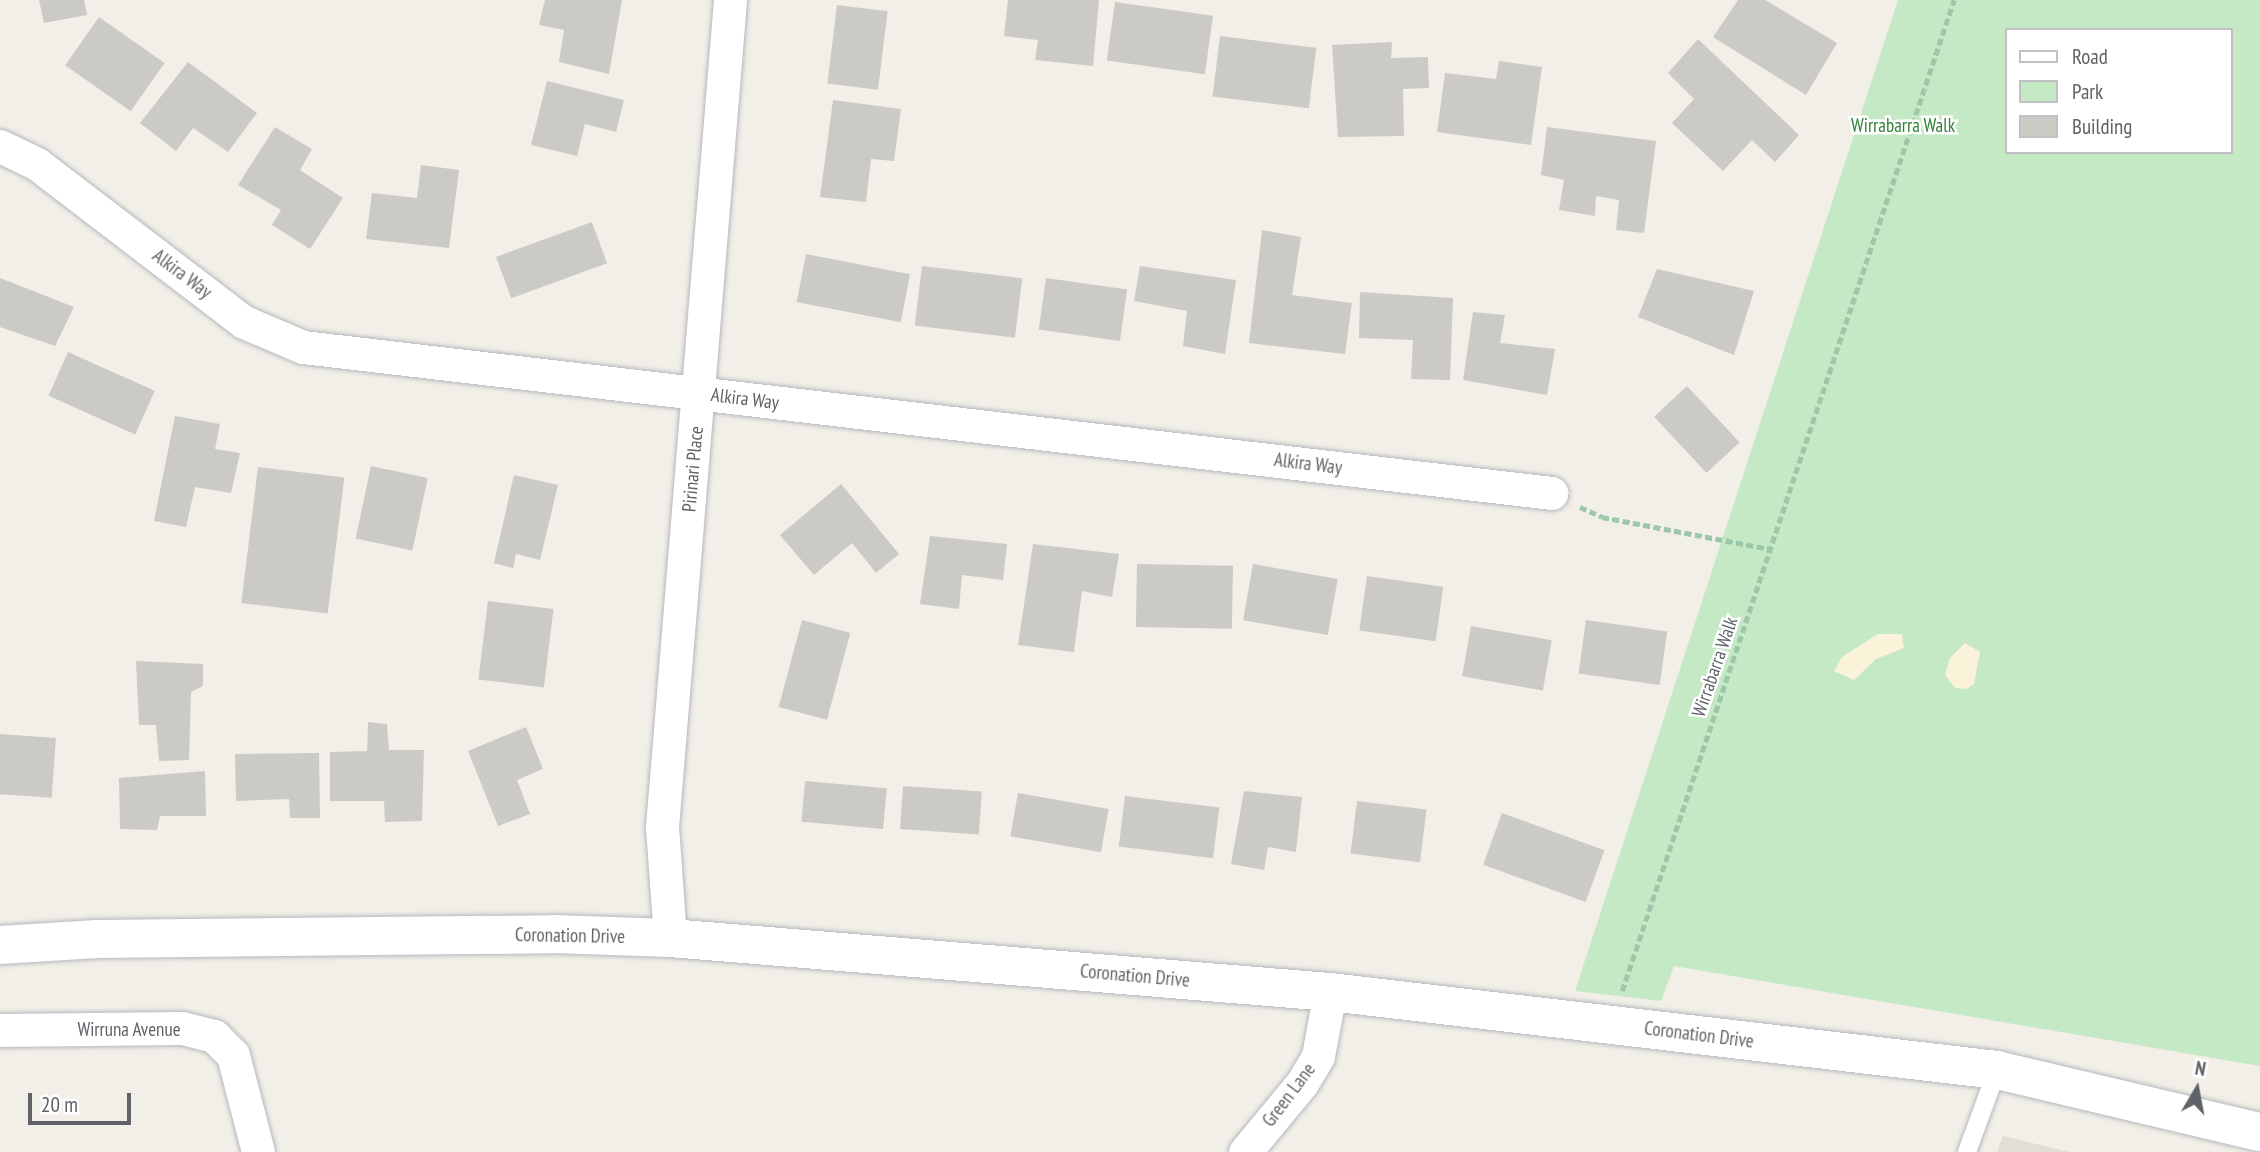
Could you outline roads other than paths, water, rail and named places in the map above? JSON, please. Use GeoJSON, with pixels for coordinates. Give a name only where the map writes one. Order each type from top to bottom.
{"type":"FeatureCollection","features":[{"type":"Feature","properties":{"kind":"main road","name":"Coronation Drive"},"geometry":{"type":"LineString","coordinates":[[0,945],[97,939],[554,934],[670,938],[1331,992],[1997,1070],[2260,1132]]}},
{"type":"Feature","properties":{"kind":"street","name":"Pirinari Place"},"geometry":{"type":"LineString","coordinates":[[670,938],[662,827],[730,0]]}},
{"type":"Feature","properties":{"kind":"street","name":"Alkira Way"},"geometry":{"type":"LineString","coordinates":[[0,146],[37,164],[244,322],[282,341],[1551,493]]}},
{"type":"Feature","properties":{"kind":"street","name":"Green Lane"},"geometry":{"type":"LineString","coordinates":[[1245,1152],[1302,1083],[1318,1056],[1331,992]]}},
{"type":"Feature","properties":{"kind":"street","name":"Wirruna Avenue"},"geometry":{"type":"LineString","coordinates":[[0,1030],[182,1028],[214,1036],[233,1055],[258,1152]]}},
{"type":"Feature","properties":{"kind":"lane"},"geometry":{"type":"LineString","coordinates":[[1967,1152],[1997,1070]]}},
{"type":"Feature","properties":{"kind":"park label","name":"Wirrabarra Walk"},"geometry":{"type":"Point","coordinates":[1903,126]}}]}
